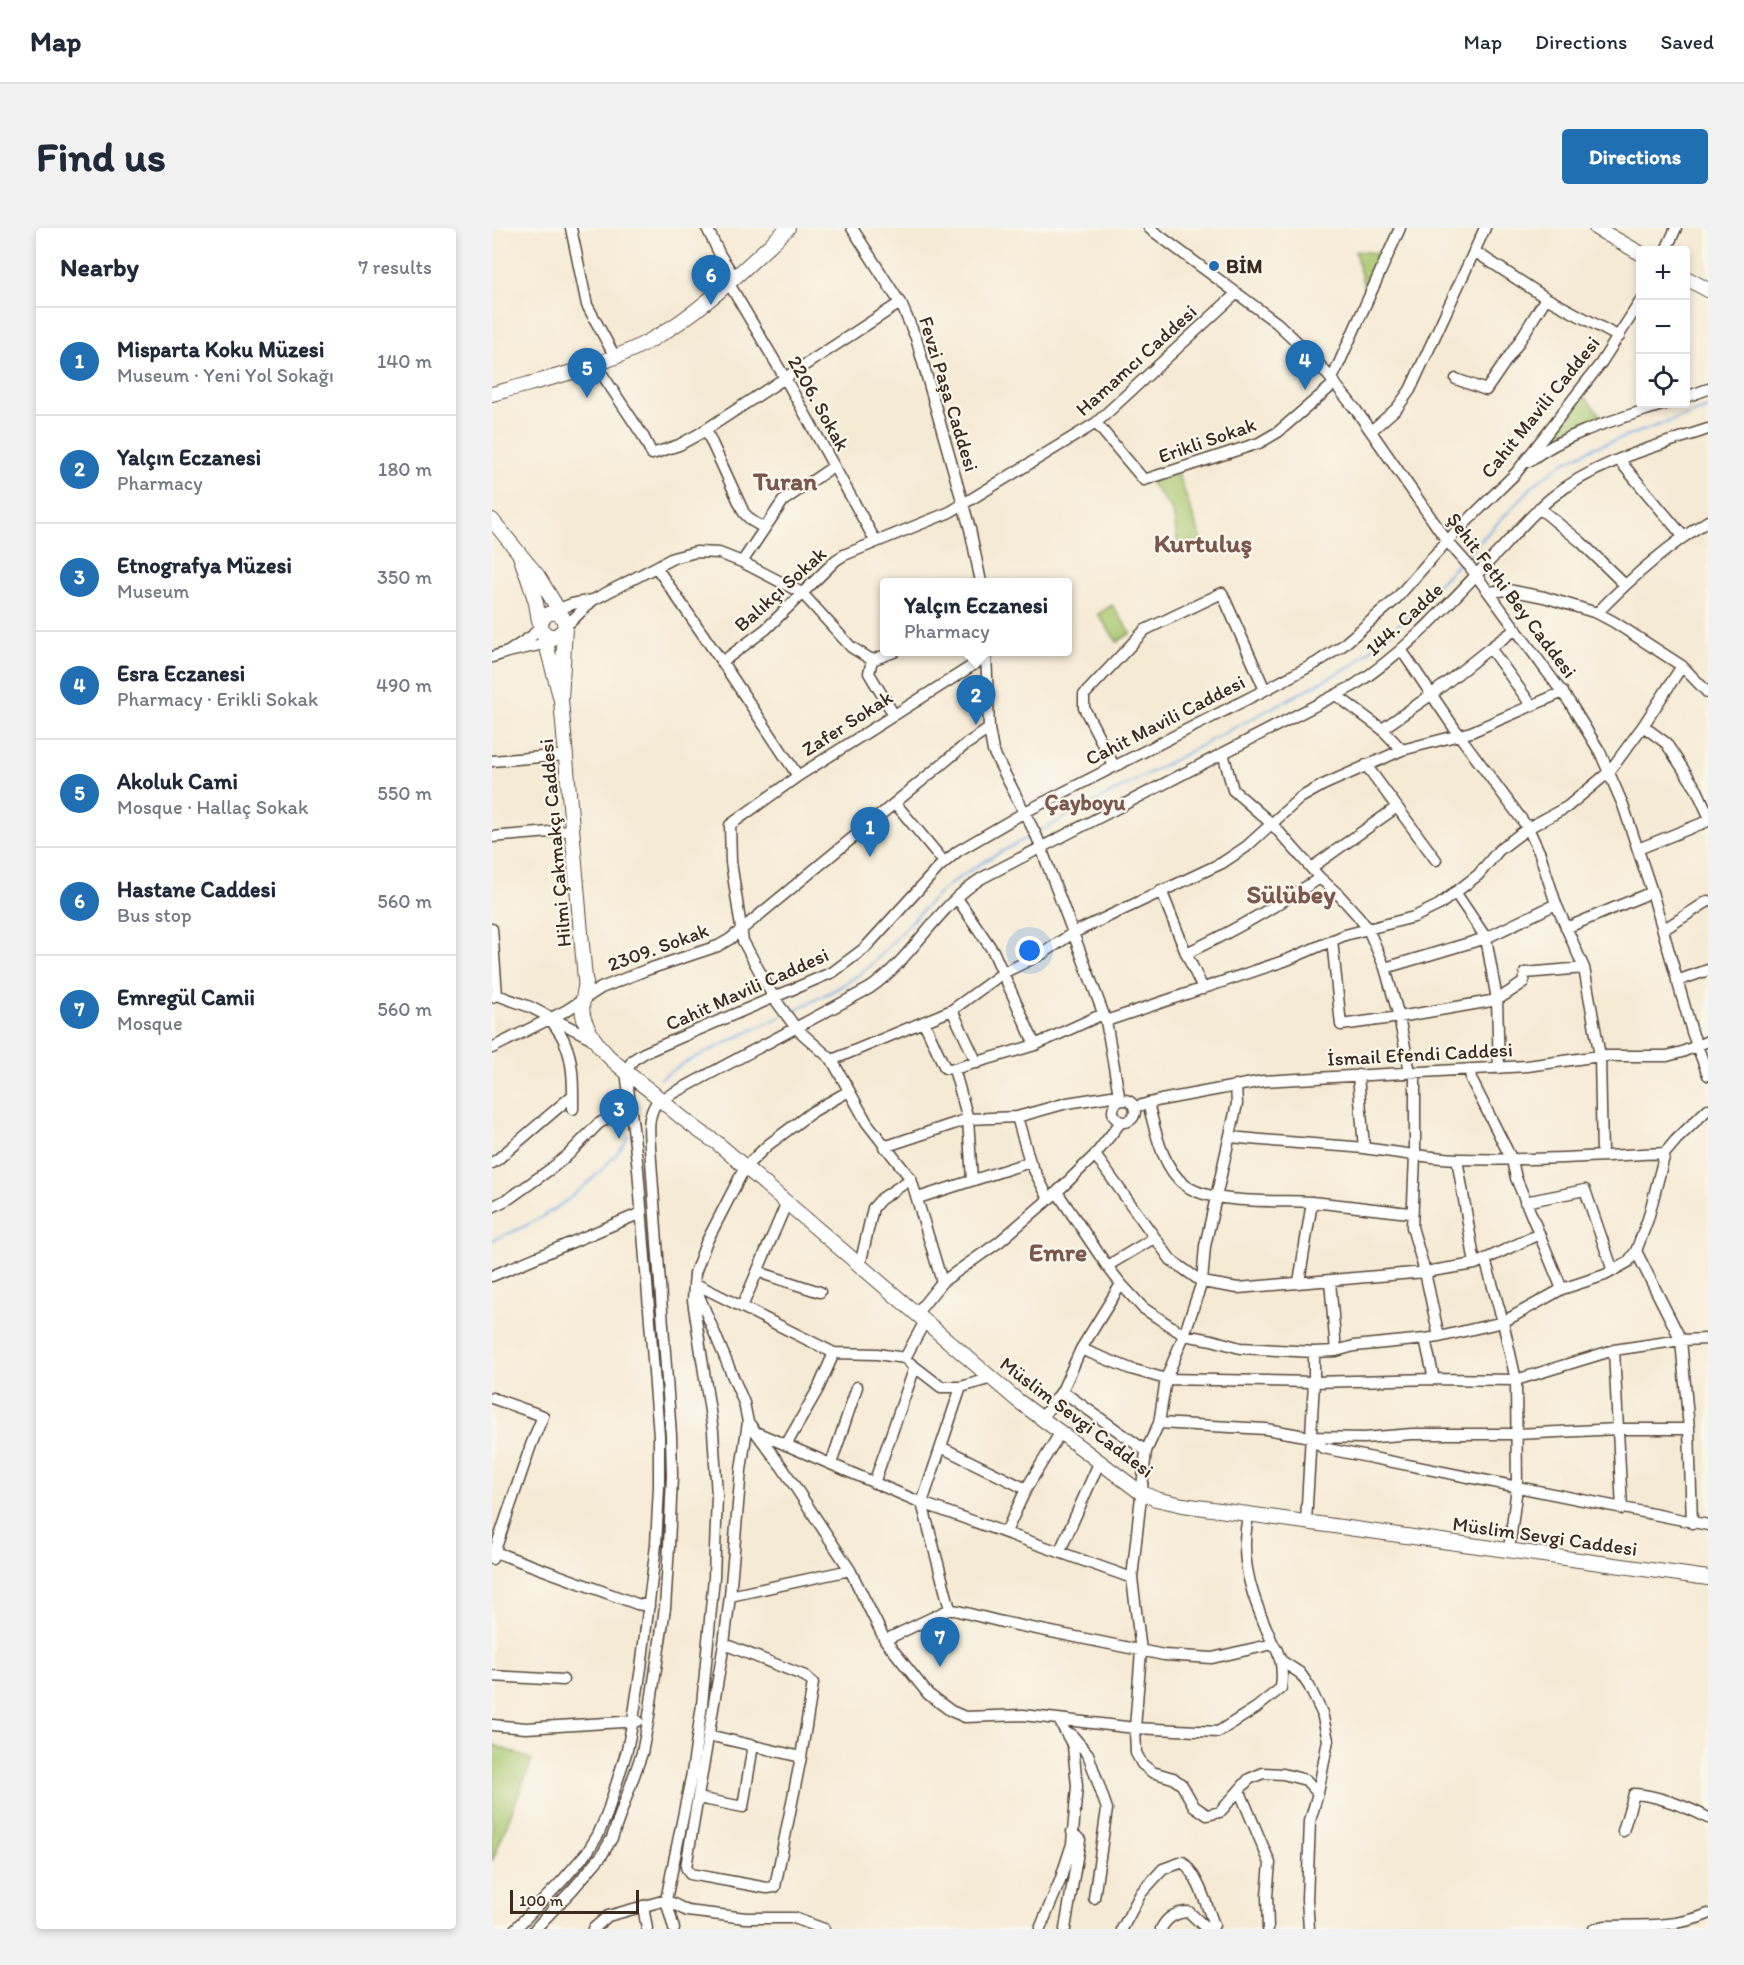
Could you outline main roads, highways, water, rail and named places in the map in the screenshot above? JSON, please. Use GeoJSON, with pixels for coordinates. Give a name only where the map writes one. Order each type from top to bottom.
{"type":"FeatureCollection","features":[{"type":"Feature","properties":{"kind":"main road"},"geometry":{"type":"LineString","coordinates":[[1596,228],[1636,250]]}},
{"type":"Feature","properties":{"kind":"main road"},"geometry":{"type":"LineString","coordinates":[[492,394],[596,365],[648,342],[676,325],[731,279],[782,230]]}},
{"type":"Feature","properties":{"kind":"main road"},"geometry":{"type":"LineString","coordinates":[[1690,280],[1708,290]]}},
{"type":"Feature","properties":{"kind":"main road","name":"Hilmi Çakmakçı Caddesi"},"geometry":{"type":"LineString","coordinates":[[492,520],[538,576],[559,620],[561,700],[585,993]]}},
{"type":"Feature","properties":{"kind":"main road","name":"Hilmi Çakmakçı Caddesi"},"geometry":{"type":"LineString","coordinates":[[519,553],[536,601],[561,700]]}},
{"type":"Feature","properties":{"kind":"main road"},"geometry":{"type":"LineString","coordinates":[[543,618],[559,620],[553,636],[546,634],[542,627],[543,618]]}},
{"type":"Feature","properties":{"kind":"main road","name":"Müslim Sevgi Caddesi"},"geometry":{"type":"LineString","coordinates":[[585,993],[583,1017],[595,1040],[611,1058],[628,1067]]}},
{"type":"Feature","properties":{"kind":"main road","name":"Müslim Sevgi Caddesi"},"geometry":{"type":"LineString","coordinates":[[585,993],[593,1019],[602,1035],[628,1067],[663,1097],[695,1118],[716,1142],[1041,1419],[1140,1492],[1169,1502],[1248,1514],[1708,1578]]}},
{"type":"Feature","properties":{"kind":"waterway"},"geometry":{"type":"LineString","coordinates":[[1465,557],[1536,483],[1563,463],[1593,448],[1708,408]]}},
{"type":"Feature","properties":{"kind":"waterway"},"geometry":{"type":"LineString","coordinates":[[1038,832],[1353,665],[1393,630],[1461,561]]}},
{"type":"Feature","properties":{"kind":"waterway"},"geometry":{"type":"LineString","coordinates":[[790,1012],[857,976],[876,960],[943,890],[986,860],[1033,835]]}},
{"type":"Feature","properties":{"kind":"waterway"},"geometry":{"type":"LineString","coordinates":[[660,1079],[684,1063],[782,1016]]}},
{"type":"Feature","properties":{"kind":"waterway"},"geometry":{"type":"LineString","coordinates":[[492,1240],[524,1227],[568,1199],[610,1161],[629,1135]]}},
{"type":"Feature","properties":{"kind":"place","name":"BİM"},"geometry":{"type":"Point","coordinates":[1214,266]}},
{"type":"Feature","properties":{"kind":"place","name":"Hastane Caddesi"},"geometry":{"type":"Point","coordinates":[711,305]}},
{"type":"Feature","properties":{"kind":"place","name":"Esra Eczanesi"},"geometry":{"type":"Point","coordinates":[1305,390]}},
{"type":"Feature","properties":{"kind":"place","name":"Akoluk Cami"},"geometry":{"type":"Point","coordinates":[587,398]}},
{"type":"Feature","properties":{"kind":"place","name":"Yalçın Eczanesi"},"geometry":{"type":"Point","coordinates":[976,725]}},
{"type":"Feature","properties":{"kind":"place","name":"Misparta Koku Müzesi"},"geometry":{"type":"Point","coordinates":[870,857]}},
{"type":"Feature","properties":{"kind":"place","name":"Etnografya Müzesi"},"geometry":{"type":"Point","coordinates":[619,1139]}},
{"type":"Feature","properties":{"kind":"place","name":"Emregül Camii"},"geometry":{"type":"Point","coordinates":[940,1667]}},
{"type":"Feature","properties":{"kind":"district","name":"Turan"},"geometry":{"type":"Point","coordinates":[785,481]}},
{"type":"Feature","properties":{"kind":"district","name":"Kurtuluş"},"geometry":{"type":"Point","coordinates":[1203,543]}},
{"type":"Feature","properties":{"kind":"district","name":"Çayboyu"},"geometry":{"type":"Point","coordinates":[1085,802]}},
{"type":"Feature","properties":{"kind":"district","name":"Sülübey"},"geometry":{"type":"Point","coordinates":[1291,894]}},
{"type":"Feature","properties":{"kind":"district","name":"Emre"},"geometry":{"type":"Point","coordinates":[1058,1252]}}]}
